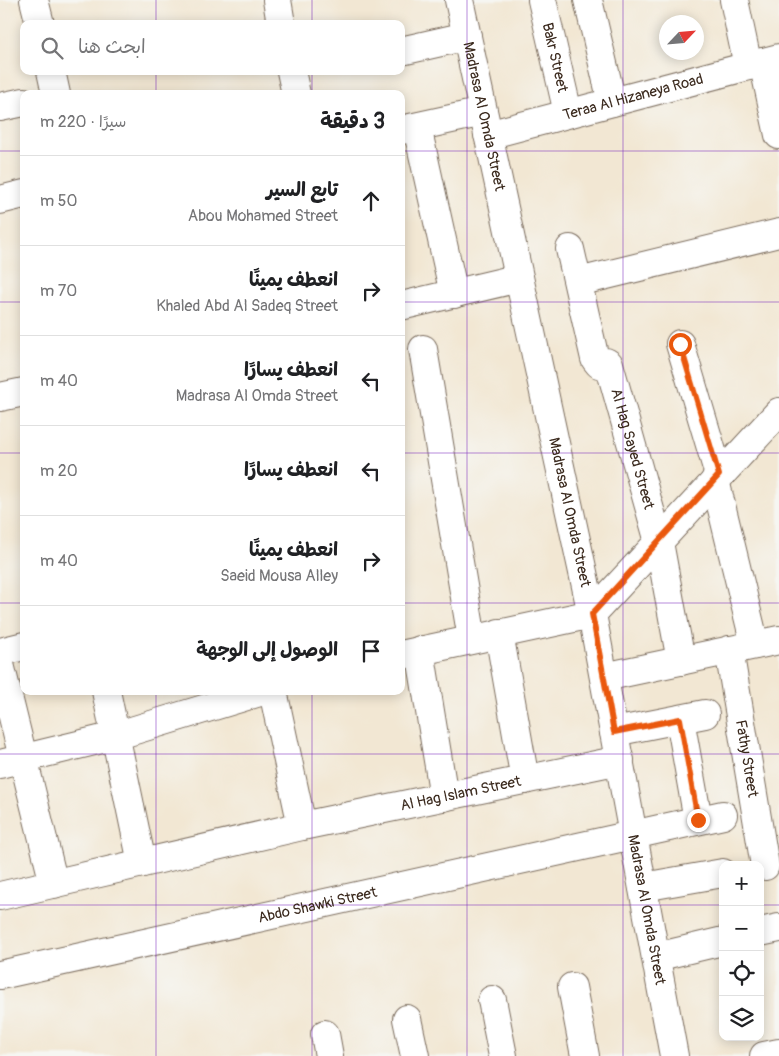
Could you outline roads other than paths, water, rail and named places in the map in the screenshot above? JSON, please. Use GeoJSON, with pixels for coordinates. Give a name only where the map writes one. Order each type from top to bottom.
{"type":"FeatureCollection","features":[{"type":"Feature","properties":{"kind":"street"},"geometry":{"type":"LineString","coordinates":[[34,0],[39,20]]}},
{"type":"Feature","properties":{"kind":"street"},"geometry":{"type":"LineString","coordinates":[[277,0],[281,20]]}},
{"type":"Feature","properties":{"kind":"street","name":"Madrasa Al Omda Street"},"geometry":{"type":"LineString","coordinates":[[459,0],[592,614],[674,1056]]}},
{"type":"Feature","properties":{"kind":"street","name":"Bakr Street"},"geometry":{"type":"LineString","coordinates":[[542,0],[568,113]]}},
{"type":"Feature","properties":{"kind":"street"},"geometry":{"type":"LineString","coordinates":[[588,0],[612,102]]}},
{"type":"Feature","properties":{"kind":"street"},"geometry":{"type":"LineString","coordinates":[[734,0],[763,62],[779,135]]}},
{"type":"Feature","properties":{"kind":"street"},"geometry":{"type":"LineString","coordinates":[[405,49],[467,36]]}},
{"type":"Feature","properties":{"kind":"street","name":"Teraa Al Hizaneya Road"},"geometry":{"type":"LineString","coordinates":[[409,129],[485,123],[568,113],[763,62]]}},
{"type":"Feature","properties":{"kind":"street"},"geometry":{"type":"LineString","coordinates":[[52,75],[55,90]]}},
{"type":"Feature","properties":{"kind":"street"},"geometry":{"type":"LineString","coordinates":[[0,107],[20,103]]}},
{"type":"Feature","properties":{"kind":"street"},"geometry":{"type":"LineString","coordinates":[[409,129],[454,294]]}},
{"type":"Feature","properties":{"kind":"street"},"geometry":{"type":"LineString","coordinates":[[0,200],[20,195]]}},
{"type":"Feature","properties":{"kind":"street"},"geometry":{"type":"LineString","coordinates":[[578,282],[779,233]]}},
{"type":"Feature","properties":{"kind":"street","name":"Al Hag Sayed Street"},"geometry":{"type":"LineString","coordinates":[[570,249],[595,359],[599,364],[606,362],[610,364],[659,542],[681,661]]}},
{"type":"Feature","properties":{"kind":"street"},"geometry":{"type":"LineString","coordinates":[[405,305],[519,278]]}},
{"type":"Feature","properties":{"kind":"street"},"geometry":{"type":"LineString","coordinates":[[604,677],[767,642],[717,478],[680,344]]}},
{"type":"Feature","properties":{"kind":"street"},"geometry":{"type":"LineString","coordinates":[[424,349],[472,639]]}},
{"type":"Feature","properties":{"kind":"street"},"geometry":{"type":"LineString","coordinates":[[0,397],[20,393]]}},
{"type":"Feature","properties":{"kind":"street"},"geometry":{"type":"LineString","coordinates":[[444,797],[411,652],[592,614],[779,412]]}},
{"type":"Feature","properties":{"kind":"street"},"geometry":{"type":"LineString","coordinates":[[499,634],[525,780]]}},
{"type":"Feature","properties":{"kind":"street"},"geometry":{"type":"LineString","coordinates":[[0,652],[20,647]]}},
{"type":"Feature","properties":{"kind":"street","name":"Fathy Street"},"geometry":{"type":"LineString","coordinates":[[729,650],[768,865]]}},
{"type":"Feature","properties":{"kind":"street"},"geometry":{"type":"LineString","coordinates":[[0,664],[12,761],[54,884]]}},
{"type":"Feature","properties":{"kind":"street"},"geometry":{"type":"LineString","coordinates":[[107,695],[142,863]]}},
{"type":"Feature","properties":{"kind":"street"},"geometry":{"type":"LineString","coordinates":[[12,761],[115,736],[198,701],[237,695]]}},
{"type":"Feature","properties":{"kind":"street"},"geometry":{"type":"LineString","coordinates":[[274,695],[302,826]]}},
{"type":"Feature","properties":{"kind":"street","name":"Abdo Shawki Street"},"geometry":{"type":"LineString","coordinates":[[0,975],[710,818],[692,716],[614,732]]}},
{"type":"Feature","properties":{"kind":"street","name":"Al Hag Islam Street"},"geometry":{"type":"LineString","coordinates":[[0,896],[302,826],[620,760]]}},
{"type":"Feature","properties":{"kind":"street"},"geometry":{"type":"LineString","coordinates":[[643,888],[719,874]]}},
{"type":"Feature","properties":{"kind":"street"},"geometry":{"type":"LineString","coordinates":[[764,931],[779,928]]}},
{"type":"Feature","properties":{"kind":"street"},"geometry":{"type":"LineString","coordinates":[[656,957],[719,942]]}},
{"type":"Feature","properties":{"kind":"street"},"geometry":{"type":"LineString","coordinates":[[572,987],[585,1056]]}},
{"type":"Feature","properties":{"kind":"street"},"geometry":{"type":"LineString","coordinates":[[492,1000],[503,1056]]}},
{"type":"Feature","properties":{"kind":"street"},"geometry":{"type":"LineString","coordinates":[[407,1019],[415,1056]]}},
{"type":"Feature","properties":{"kind":"street"},"geometry":{"type":"LineString","coordinates":[[764,1056],[779,1053]]}}]}
